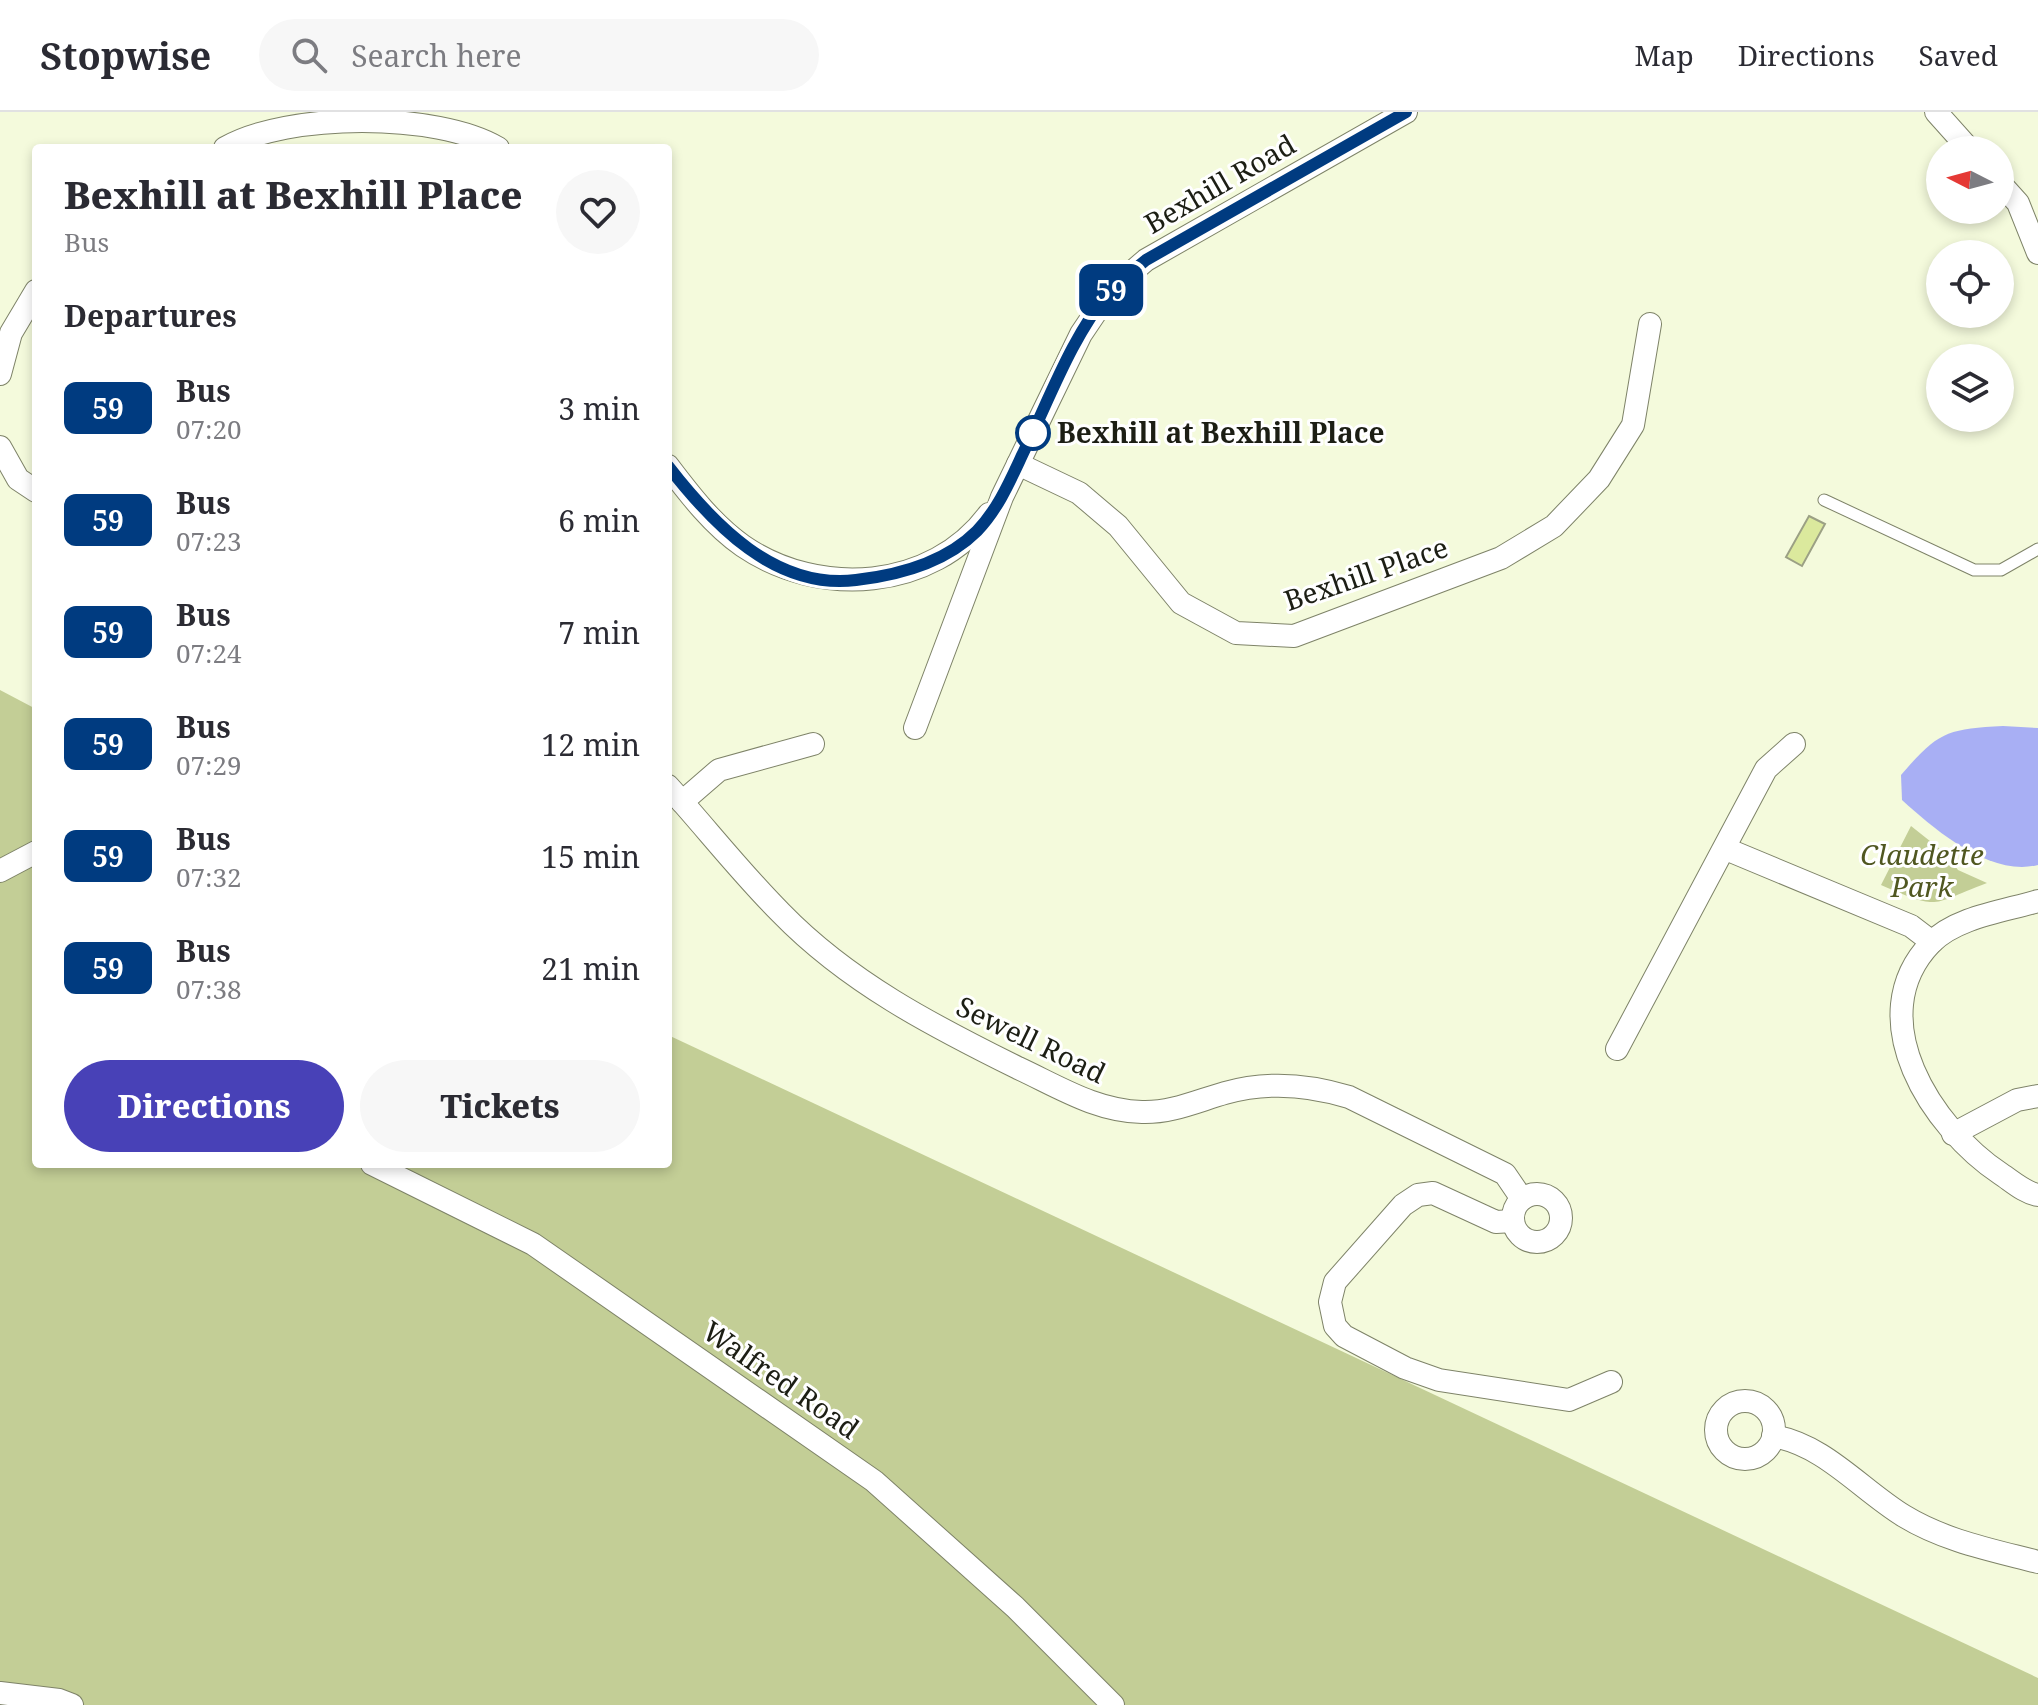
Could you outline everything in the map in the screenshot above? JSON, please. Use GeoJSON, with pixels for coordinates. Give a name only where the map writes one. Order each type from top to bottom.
{"type":"FeatureCollection","features":[{"type":"Feature","properties":{"kind":"street","name":"Bexhill Road"},"geometry":{"type":"LineString","coordinates":[[915,728],[1002,497],[1081,334],[1110,291],[1146,260],[1406,112]]}},
{"type":"Feature","properties":{"kind":"street"},"geometry":{"type":"LineString","coordinates":[[1936,112],[1957,136]]}},
{"type":"Feature","properties":{"kind":"street"},"geometry":{"type":"LineString","coordinates":[[232,144],[244,137],[315,118],[374,116],[443,125],[488,144]]}},
{"type":"Feature","properties":{"kind":"street"},"geometry":{"type":"LineString","coordinates":[[2014,199],[2038,253]]}},
{"type":"Feature","properties":{"kind":"street"},"geometry":{"type":"LineString","coordinates":[[0,374],[11,333],[32,298]]}},
{"type":"Feature","properties":{"kind":"street","name":"Bexhill Place"},"geometry":{"type":"LineString","coordinates":[[1018,464],[1079,493],[1118,526],[1181,603],[1236,633],[1294,636],[1501,558],[1554,526],[1599,479],[1633,425],[1650,324]]}},
{"type":"Feature","properties":{"kind":"street"},"geometry":{"type":"LineString","coordinates":[[0,447],[18,479],[32,488]]}},
{"type":"Feature","properties":{"kind":"street"},"geometry":{"type":"LineString","coordinates":[[672,471],[699,507],[742,546],[792,573],[845,581],[894,575],[943,557],[977,531],[1002,497]]}},
{"type":"Feature","properties":{"kind":"street"},"geometry":{"type":"LineString","coordinates":[[675,794],[719,770],[813,744]]}},
{"type":"Feature","properties":{"kind":"street"},"geometry":{"type":"LineString","coordinates":[[1617,1049],[1766,769],[1794,744]]}},
{"type":"Feature","properties":{"kind":"street","name":"Sewell Road"},"geometry":{"type":"LineString","coordinates":[[675,794],[782,915],[853,975],[920,1020],[1086,1101],[1100,1107],[1143,1112],[1169,1111],[1256,1085],[1328,1090],[1349,1097],[1505,1174],[1522,1199]]}},
{"type":"Feature","properties":{"kind":"street"},"geometry":{"type":"LineString","coordinates":[[1726,849],[1911,926],[1932,942]]}},
{"type":"Feature","properties":{"kind":"street"},"geometry":{"type":"LineString","coordinates":[[0,871],[32,854]]}},
{"type":"Feature","properties":{"kind":"street"},"geometry":{"type":"LineString","coordinates":[[2038,901],[1959,926],[1932,942],[1916,966],[1906,992],[1905,1042],[1919,1087],[1953,1134],[1986,1164],[2038,1195]]}},
{"type":"Feature","properties":{"kind":"street"},"geometry":{"type":"LineString","coordinates":[[1953,1134],[2017,1100],[2038,1096]]}},
{"type":"Feature","properties":{"kind":"street","name":"Walfred Road"},"geometry":{"type":"LineString","coordinates":[[380,1168],[533,1244],[874,1481],[1015,1607],[1113,1705]]}},
{"type":"Feature","properties":{"kind":"street"},"geometry":{"type":"LineString","coordinates":[[1513,1221],[1496,1222],[1433,1193],[1418,1195],[1403,1205],[1335,1282],[1330,1302],[1335,1326],[1344,1336],[1405,1368],[1439,1380],[1569,1400],[1611,1382]]}},
{"type":"Feature","properties":{"kind":"street"},"geometry":{"type":"LineString","coordinates":[[1539,1194],[1548,1196],[1559,1209],[1559,1227],[1547,1240],[1530,1241],[1522,1237],[1513,1221],[1513,1213],[1522,1199],[1539,1194]]}},
{"type":"Feature","properties":{"kind":"street"},"geometry":{"type":"LineString","coordinates":[[1773,1436],[1794,1439],[1814,1449],[1879,1500],[1931,1531],[2038,1562]]}},
{"type":"Feature","properties":{"kind":"street"},"geometry":{"type":"LineString","coordinates":[[0,1693],[59,1700],[72,1705]]}},
{"type":"Feature","properties":{"kind":"lane"},"geometry":{"type":"LineString","coordinates":[[1824,500],[1974,570],[2001,570],[2038,549]]}},
{"type":"Feature","properties":{"kind":"green space"},"geometry":{"type":"Polygon","coordinates":[[[0,690],[32,707],[32,1168],[672,1168],[672,1037],[2038,1678],[2038,1705],[0,1705],[0,690]]]}},
{"type":"Feature","properties":{"kind":"green space","name":"Claudette Park"},"geometry":{"type":"Polygon","coordinates":[[[1911,826],[1945,853],[1958,870],[1987,883],[1935,902],[1915,899],[1881,885],[1911,826]]]}},
{"type":"Feature","properties":{"kind":"water"},"geometry":{"type":"Polygon","coordinates":[[[2003,726],[2038,728],[2038,865],[2020,867],[1983,858],[1947,837],[1902,800],[1901,775],[1935,741],[1955,731],[2003,726]]]}},
{"type":"Feature","properties":{"kind":"building"},"geometry":{"type":"Polygon","coordinates":[[[1809,516],[1825,524],[1802,566],[1786,557],[1809,516]]]}},
{"type":"Feature","properties":{"kind":"bus line","name":"59"},"geometry":{"type":"LineString","coordinates":[[672,471],[699,507],[742,546],[792,573],[845,581],[894,575],[943,557],[977,531],[1002,497],[1081,334],[1110,291],[1146,260],[1406,112]]}},
{"type":"Feature","properties":{"kind":"place","name":"Bexhill at Bexhill Place"},"geometry":{"type":"Point","coordinates":[1033,433]}}]}
